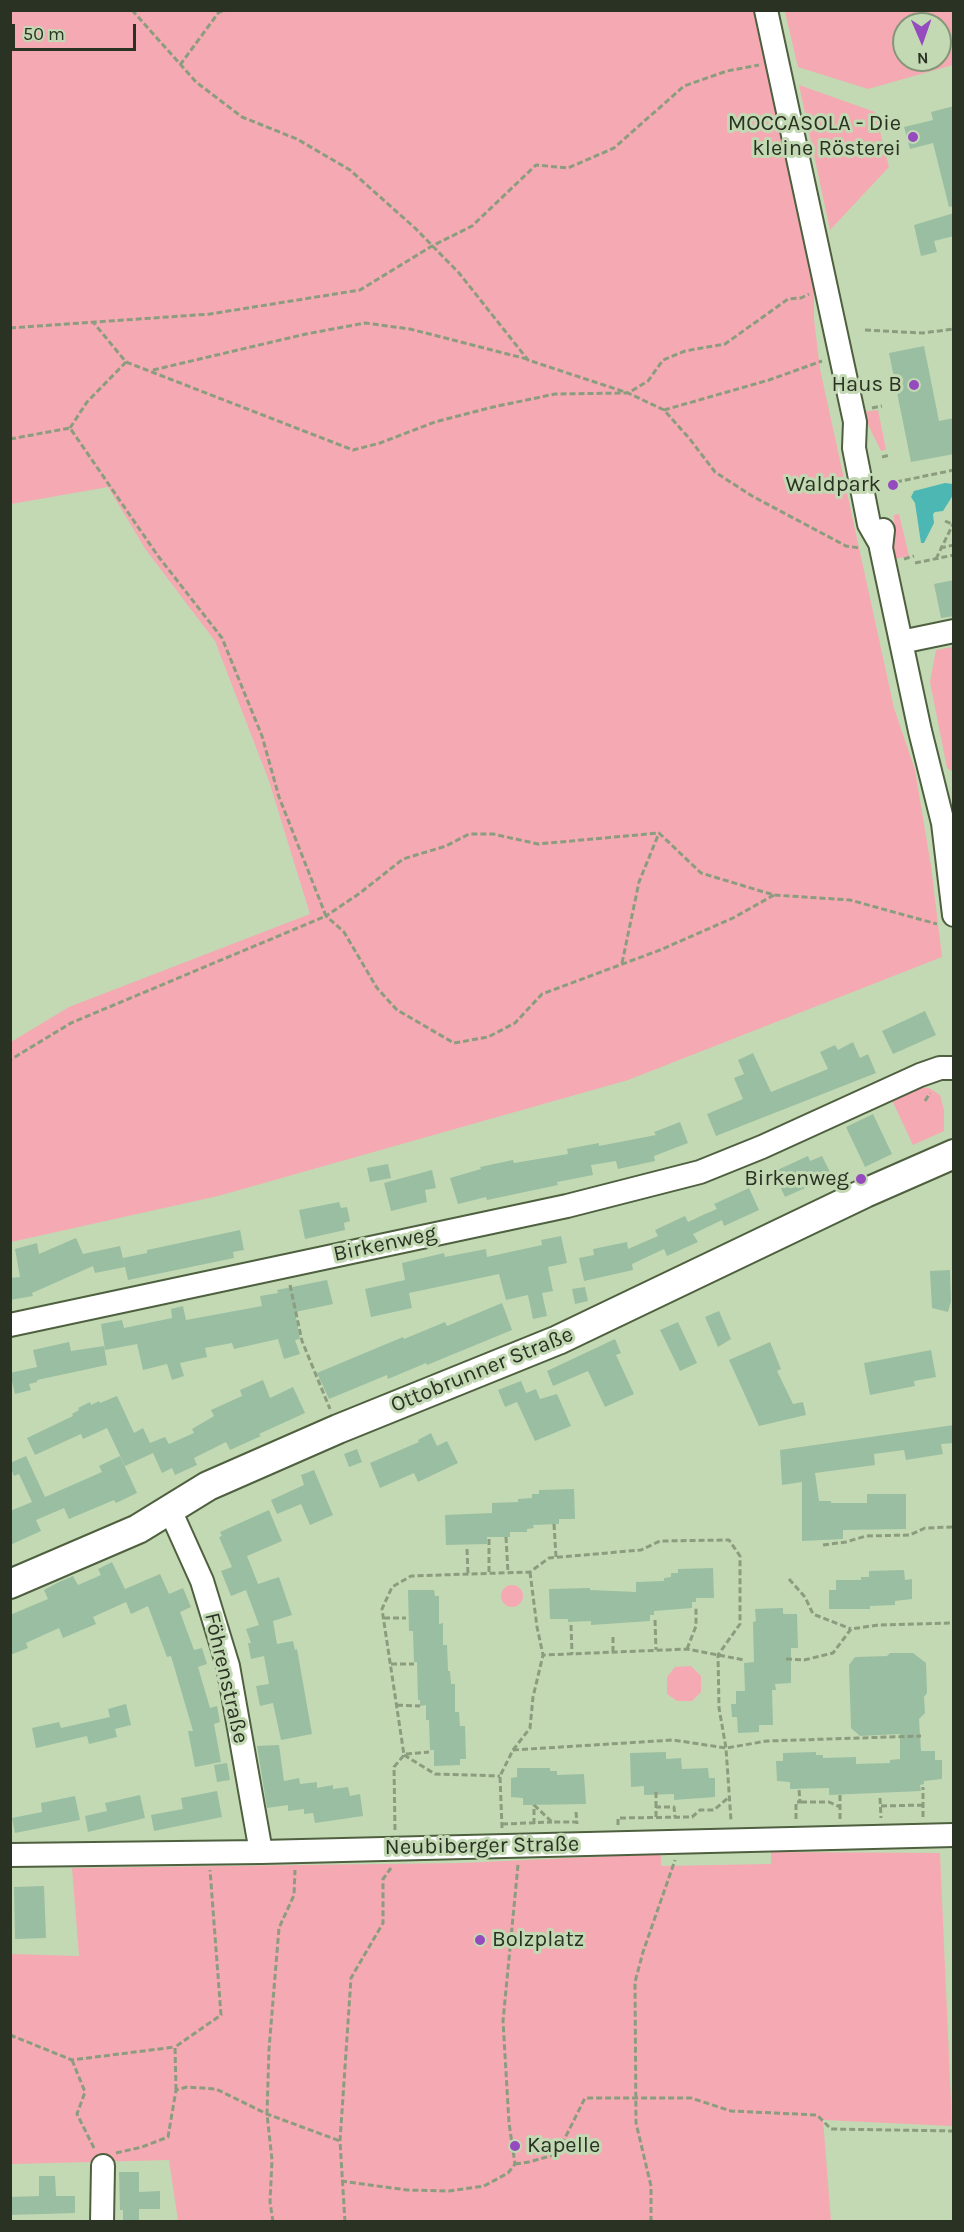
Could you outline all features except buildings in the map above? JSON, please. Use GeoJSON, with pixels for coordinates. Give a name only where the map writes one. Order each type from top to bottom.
{"type":"FeatureCollection","features":[{"type":"Feature","properties":{"kind":"main road","name":"Ottobrunner Straße"},"geometry":{"type":"LineString","coordinates":[[10,1584],[138,1529],[208,1486],[338,1429],[558,1340],[865,1193],[954,1154]]}},
{"type":"Feature","properties":{"kind":"street"},"geometry":{"type":"LineString","coordinates":[[766,10],[855,422],[868,444],[884,520],[881,546],[920,731],[943,823],[949,920]]}},
{"type":"Feature","properties":{"kind":"street"},"geometry":{"type":"LineString","coordinates":[[901,642],[954,631]]}},
{"type":"Feature","properties":{"kind":"street","name":"Birkenweg"},"geometry":{"type":"LineString","coordinates":[[10,1325],[567,1206],[700,1172],[762,1147],[920,1075],[940,1068],[954,1068]]}},
{"type":"Feature","properties":{"kind":"street","name":"Föhrenstraße"},"geometry":{"type":"LineString","coordinates":[[170,1510],[202,1581],[228,1666],[261,1852]]}},
{"type":"Feature","properties":{"kind":"street","name":"Neubiberger Straße"},"geometry":{"type":"LineString","coordinates":[[10,1855],[296,1851],[401,1847],[515,1836],[619,1843],[954,1835]]}},
{"type":"Feature","properties":{"kind":"street"},"geometry":{"type":"LineString","coordinates":[[102,2222],[103,2166]]}},
{"type":"Feature","properties":{"kind":"path"},"geometry":{"type":"LineString","coordinates":[[132,10],[196,82],[242,117],[297,139],[350,170],[459,273],[528,360]]}},
{"type":"Feature","properties":{"kind":"path"},"geometry":{"type":"LineString","coordinates":[[180,64],[219,12],[230,10]]}},
{"type":"Feature","properties":{"kind":"path"},"geometry":{"type":"LineString","coordinates":[[10,328],[210,314],[360,290],[432,246],[472,226],[536,165],[568,168],[614,148],[684,86],[727,70],[756,64],[780,72]]}},
{"type":"Feature","properties":{"kind":"path"},"geometry":{"type":"LineString","coordinates":[[93,321],[126,362],[353,450],[380,443],[435,422],[555,394],[628,393],[648,381],[663,360],[685,351],[725,344],[788,299],[801,298],[810,294]]}},
{"type":"Feature","properties":{"kind":"path"},"geometry":{"type":"LineString","coordinates":[[151,370],[364,322],[410,329],[528,360],[628,393],[664,410],[715,472],[752,496],[846,546],[867,549],[881,546]]}},
{"type":"Feature","properties":{"kind":"path"},"geometry":{"type":"LineString","coordinates":[[865,330],[922,333],[953,329],[954,335]]}},
{"type":"Feature","properties":{"kind":"path"},"geometry":{"type":"LineString","coordinates":[[664,410],[769,380],[811,363],[827,360]]}},
{"type":"Feature","properties":{"kind":"path"},"geometry":{"type":"LineString","coordinates":[[10,439],[70,428],[87,402],[126,362]]}},
{"type":"Feature","properties":{"kind":"path"},"geometry":{"type":"LineString","coordinates":[[70,428],[158,556],[222,638],[262,736],[279,797],[326,916],[344,932],[377,988],[397,1010],[454,1043],[488,1037],[515,1023],[542,994],[660,950],[733,918],[774,895]]}},
{"type":"Feature","properties":{"kind":"path"},"geometry":{"type":"LineString","coordinates":[[882,457],[890,455]]}},
{"type":"Feature","properties":{"kind":"path"},"geometry":{"type":"LineString","coordinates":[[896,482],[954,470]]}},
{"type":"Feature","properties":{"kind":"path"},"geometry":{"type":"LineString","coordinates":[[936,559],[953,524],[945,521]]}},
{"type":"Feature","properties":{"kind":"path"},"geometry":{"type":"LineString","coordinates":[[940,548],[954,545]]}},
{"type":"Feature","properties":{"kind":"path"},"geometry":{"type":"LineString","coordinates":[[915,563],[954,555]]}},
{"type":"Feature","properties":{"kind":"path"},"geometry":{"type":"LineString","coordinates":[[622,963],[639,882],[659,832]]}},
{"type":"Feature","properties":{"kind":"path"},"geometry":{"type":"LineString","coordinates":[[10,1060],[71,1023],[326,916],[403,859],[446,846],[469,834],[493,834],[538,844],[659,832],[701,873],[774,895],[850,900],[949,920]]}},
{"type":"Feature","properties":{"kind":"path"},"geometry":{"type":"LineString","coordinates":[[925,1101],[931,1092]]}},
{"type":"Feature","properties":{"kind":"path"},"geometry":{"type":"LineString","coordinates":[[286,1265],[302,1341],[338,1429]]}},
{"type":"Feature","properties":{"kind":"path"},"geometry":{"type":"LineString","coordinates":[[555,1524],[556,1557]]}},
{"type":"Feature","properties":{"kind":"path"},"geometry":{"type":"LineString","coordinates":[[823,1545],[866,1536],[910,1535],[925,1528],[954,1527]]}},
{"type":"Feature","properties":{"kind":"path"},"geometry":{"type":"LineString","coordinates":[[506,1537],[508,1573]]}},
{"type":"Feature","properties":{"kind":"path"},"geometry":{"type":"LineString","coordinates":[[489,1539],[489,1574]]}},
{"type":"Feature","properties":{"kind":"path"},"geometry":{"type":"LineString","coordinates":[[404,1755],[382,1609],[392,1587],[411,1576],[530,1572],[549,1558],[641,1550],[660,1541],[729,1540],[740,1556],[740,1624],[718,1655],[719,1708],[726,1748],[733,1840]]}},
{"type":"Feature","properties":{"kind":"path"},"geometry":{"type":"LineString","coordinates":[[467,1549],[468,1574]]}},
{"type":"Feature","properties":{"kind":"path"},"geometry":{"type":"LineString","coordinates":[[341,2181],[407,2190],[449,2191],[484,2186],[508,2174],[515,2164],[509,2124],[503,2021],[515,1836],[500,1776],[513,1750],[530,1728],[533,1697],[543,1655],[530,1572]]}},
{"type":"Feature","properties":{"kind":"path"},"geometry":{"type":"LineString","coordinates":[[789,1579],[805,1597],[813,1614],[851,1629],[878,1625],[954,1623]]}},
{"type":"Feature","properties":{"kind":"path"},"geometry":{"type":"LineString","coordinates":[[687,1649],[696,1626],[696,1606]]}},
{"type":"Feature","properties":{"kind":"path"},"geometry":{"type":"LineString","coordinates":[[384,1618],[406,1618]]}},
{"type":"Feature","properties":{"kind":"path"},"geometry":{"type":"LineString","coordinates":[[655,1620],[656,1650]]}},
{"type":"Feature","properties":{"kind":"path"},"geometry":{"type":"LineString","coordinates":[[571,1625],[572,1654]]}},
{"type":"Feature","properties":{"kind":"path"},"geometry":{"type":"LineString","coordinates":[[786,1659],[804,1660],[833,1653],[851,1629]]}},
{"type":"Feature","properties":{"kind":"path"},"geometry":{"type":"LineString","coordinates":[[613,1635],[613,1652]]}},
{"type":"Feature","properties":{"kind":"path"},"geometry":{"type":"LineString","coordinates":[[543,1655],[687,1649],[744,1660]]}},
{"type":"Feature","properties":{"kind":"path"},"geometry":{"type":"LineString","coordinates":[[391,1664],[414,1664]]}},
{"type":"Feature","properties":{"kind":"path"},"geometry":{"type":"LineString","coordinates":[[397,1705],[420,1706]]}},
{"type":"Feature","properties":{"kind":"path"},"geometry":{"type":"LineString","coordinates":[[513,1750],[673,1740],[726,1748],[767,1741],[921,1736]]}},
{"type":"Feature","properties":{"kind":"path"},"geometry":{"type":"LineString","coordinates":[[345,2222],[340,2141],[351,1978],[383,1923],[383,1879],[401,1847],[394,1767],[404,1755],[429,1752]]}},
{"type":"Feature","properties":{"kind":"path"},"geometry":{"type":"LineString","coordinates":[[404,1755],[435,1774],[500,1776]]}},
{"type":"Feature","properties":{"kind":"path"},"geometry":{"type":"LineString","coordinates":[[923,1787],[923,1821]]}},
{"type":"Feature","properties":{"kind":"path"},"geometry":{"type":"LineString","coordinates":[[799,1789],[800,1802]]}},
{"type":"Feature","properties":{"kind":"path"},"geometry":{"type":"LineString","coordinates":[[656,1792],[656,1817]]}},
{"type":"Feature","properties":{"kind":"path"},"geometry":{"type":"LineString","coordinates":[[840,1795],[841,1837]]}},
{"type":"Feature","properties":{"kind":"path"},"geometry":{"type":"LineString","coordinates":[[619,1843],[618,1818],[692,1816],[699,1810],[714,1810],[729,1797]]}},
{"type":"Feature","properties":{"kind":"path"},"geometry":{"type":"LineString","coordinates":[[797,1838],[796,1802],[829,1802],[840,1807]]}},
{"type":"Feature","properties":{"kind":"path"},"geometry":{"type":"LineString","coordinates":[[534,1823],[534,1805],[552,1822]]}},
{"type":"Feature","properties":{"kind":"path"},"geometry":{"type":"LineString","coordinates":[[881,1806],[923,1805]]}},
{"type":"Feature","properties":{"kind":"path"},"geometry":{"type":"LineString","coordinates":[[656,1807],[674,1807],[675,1817]]}},
{"type":"Feature","properties":{"kind":"path"},"geometry":{"type":"LineString","coordinates":[[515,1836],[534,1823],[577,1822]]}},
{"type":"Feature","properties":{"kind":"path"},"geometry":{"type":"LineString","coordinates":[[515,1836],[534,1823]]}},
{"type":"Feature","properties":{"kind":"path"},"geometry":{"type":"LineString","coordinates":[[651,2222],[651,2186],[636,2123],[635,1982],[681,1841]]}},
{"type":"Feature","properties":{"kind":"path"},"geometry":{"type":"LineString","coordinates":[[273,2222],[270,2202],[272,2160],[267,2114],[269,2049],[279,1928],[294,1895],[296,1851]]}},
{"type":"Feature","properties":{"kind":"path"},"geometry":{"type":"LineString","coordinates":[[10,2035],[72,2060],[175,2047],[221,2015],[210,1853]]}},
{"type":"Feature","properties":{"kind":"path"},"geometry":{"type":"LineString","coordinates":[[103,2166],[108,2158],[118,2151],[142,2147],[168,2137],[176,2090],[175,2047]]}},
{"type":"Feature","properties":{"kind":"path"},"geometry":{"type":"LineString","coordinates":[[72,2060],[85,2092],[77,2114],[103,2166]]}},
{"type":"Feature","properties":{"kind":"path"},"geometry":{"type":"LineString","coordinates":[[176,2090],[187,2087],[216,2089],[267,2114],[340,2141]]}},
{"type":"Feature","properties":{"kind":"path"},"geometry":{"type":"LineString","coordinates":[[515,2164],[557,2154],[585,2098],[691,2098],[731,2111],[817,2115],[831,2129],[954,2131]]}},
{"type":"Feature","properties":{"kind":"shaded area"},"geometry":{"type":"Polygon","coordinates":[[[792,10],[953,11],[953,65],[952,12],[892,12],[892,72],[928,72],[868,89],[798,67],[785,12],[792,10]]]}},
{"type":"Feature","properties":{"kind":"shaded area"},"geometry":{"type":"Polygon","coordinates":[[[11,11],[757,11],[814,272],[814,319],[820,369],[894,708],[915,770],[931,866],[942,957],[628,1080],[218,1196],[11,1242],[11,1042],[69,1007],[310,914],[269,781],[215,641],[146,550],[108,487],[11,504],[11,11]]]}},
{"type":"Feature","properties":{"kind":"shaded area"},"geometry":{"type":"Polygon","coordinates":[[[799,85],[875,112],[889,167],[830,230],[799,85]]]}},
{"type":"Feature","properties":{"kind":"shaded area"},"geometry":{"type":"Polygon","coordinates":[[[878,410],[886,450],[881,451],[862,412],[878,410]]]}},
{"type":"Feature","properties":{"kind":"shaded area"},"geometry":{"type":"Polygon","coordinates":[[[899,514],[909,556],[894,559],[894,515],[899,514]]]}},
{"type":"Feature","properties":{"kind":"shaded area"},"geometry":{"type":"Polygon","coordinates":[[[954,647],[953,772],[947,768],[930,682],[936,650],[954,647]]]}},
{"type":"Feature","properties":{"kind":"shaded area"},"geometry":{"type":"Polygon","coordinates":[[[919,1087],[929,1088],[940,1095],[944,1110],[944,1131],[913,1145],[891,1098],[919,1087]]]}},
{"type":"Feature","properties":{"kind":"shaded area"},"geometry":{"type":"Polygon","coordinates":[[[512,1585],[520,1588],[523,1596],[520,1604],[512,1607],[504,1604],[501,1596],[504,1588],[512,1585]]]}},
{"type":"Feature","properties":{"kind":"shaded area"},"geometry":{"type":"Polygon","coordinates":[[[691,1666],[701,1676],[701,1692],[692,1701],[677,1701],[667,1694],[667,1677],[675,1667],[691,1666]]]}},
{"type":"Feature","properties":{"kind":"shaded area"},"geometry":{"type":"Polygon","coordinates":[[[771,1852],[940,1853],[952,2126],[823,2120],[831,2221],[178,2221],[169,2160],[11,2164],[11,1954],[79,1956],[72,1868],[460,1863],[661,1854],[661,1866],[771,1864],[771,1852]]]}},
{"type":"Feature","properties":{"kind":"water"},"geometry":{"type":"Polygon","coordinates":[[[945,483],[953,484],[953,495],[943,511],[933,514],[934,523],[924,543],[921,543],[915,503],[911,497],[914,491],[945,483]]]}},
{"type":"Feature","properties":{"kind":"place","name":"MOCCASOLA - Die kleine Rösterei"},"geometry":{"type":"Point","coordinates":[913,137]}},
{"type":"Feature","properties":{"kind":"place","name":"Haus B"},"geometry":{"type":"Point","coordinates":[914,385]}},
{"type":"Feature","properties":{"kind":"place","name":"Waldpark"},"geometry":{"type":"Point","coordinates":[893,485]}},
{"type":"Feature","properties":{"kind":"place","name":"Birkenweg"},"geometry":{"type":"Point","coordinates":[861,1179]}},
{"type":"Feature","properties":{"kind":"place","name":"Bolzplatz"},"geometry":{"type":"Point","coordinates":[480,1940]}},
{"type":"Feature","properties":{"kind":"place","name":"Kapelle"},"geometry":{"type":"Point","coordinates":[515,2146]}}]}
